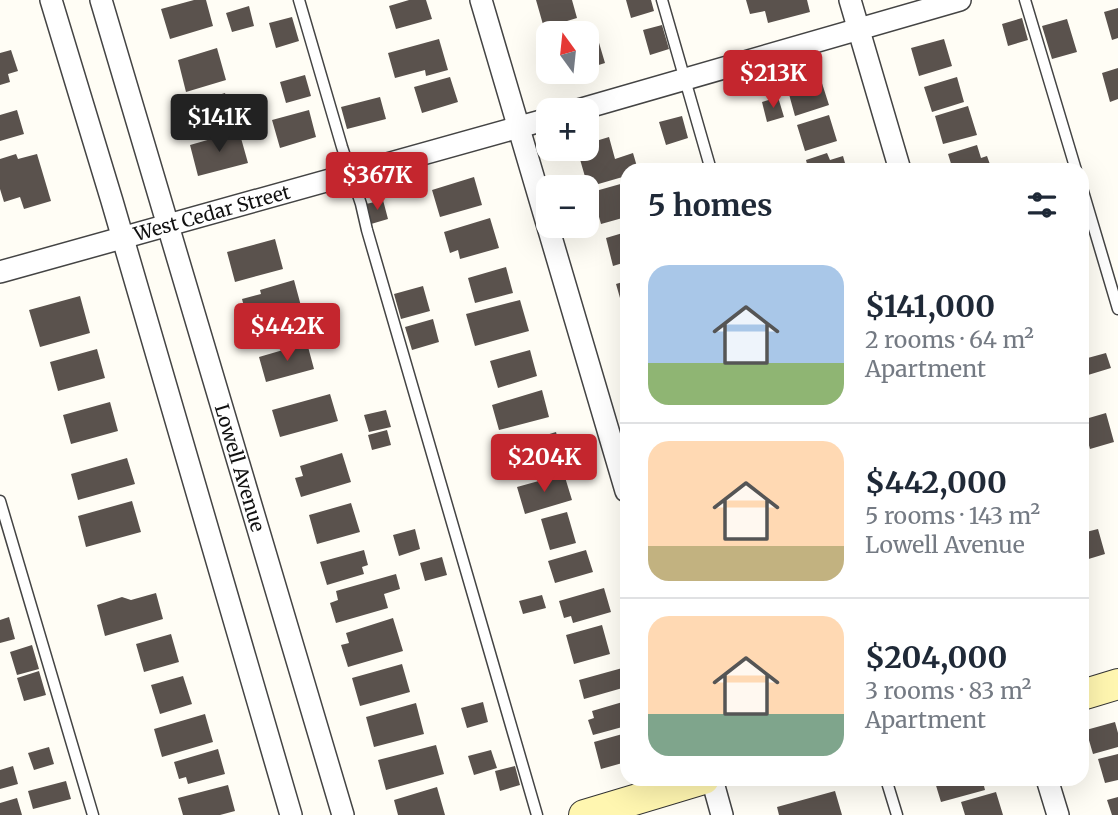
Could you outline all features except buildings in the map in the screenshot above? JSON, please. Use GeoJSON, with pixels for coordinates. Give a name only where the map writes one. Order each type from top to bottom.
{"type":"FeatureCollection","features":[{"type":"Feature","properties":{"kind":"street"},"geometry":{"type":"LineString","coordinates":[[51,0],[123,237],[291,815]]}},
{"type":"Feature","properties":{"kind":"street","name":"Lowell Avenue"},"geometry":{"type":"LineString","coordinates":[[101,0],[342,815]]}},
{"type":"Feature","properties":{"kind":"street"},"geometry":{"type":"LineString","coordinates":[[481,0],[620,471]]}},
{"type":"Feature","properties":{"kind":"street"},"geometry":{"type":"LineString","coordinates":[[850,0],[898,163]]}},
{"type":"Feature","properties":{"kind":"street"},"geometry":{"type":"LineString","coordinates":[[599,104],[960,0]]}},
{"type":"Feature","properties":{"kind":"street","name":"West Cedar Street"},"geometry":{"type":"LineString","coordinates":[[0,272],[536,122]]}},
{"type":"Feature","properties":{"kind":"street"},"geometry":{"type":"LineString","coordinates":[[1089,693],[1118,684]]}},
{"type":"Feature","properties":{"kind":"street"},"geometry":{"type":"LineString","coordinates":[[584,815],[681,786]]}},
{"type":"Feature","properties":{"kind":"street"},"geometry":{"type":"LineString","coordinates":[[714,786],[722,815]]}},
{"type":"Feature","properties":{"kind":"street"},"geometry":{"type":"LineString","coordinates":[[1049,786],[1058,815]]}},
{"type":"Feature","properties":{"kind":"lane"},"geometry":{"type":"LineString","coordinates":[[299,0],[537,815]]}},
{"type":"Feature","properties":{"kind":"lane"},"geometry":{"type":"LineString","coordinates":[[662,0],[709,163]]}},
{"type":"Feature","properties":{"kind":"lane"},"geometry":{"type":"LineString","coordinates":[[1025,0],[1074,163]]}},
{"type":"Feature","properties":{"kind":"lane"},"geometry":{"type":"LineString","coordinates":[[1089,212],[1118,309]]}},
{"type":"Feature","properties":{"kind":"lane"},"geometry":{"type":"LineString","coordinates":[[0,501],[93,815]]}},
{"type":"Feature","properties":{"kind":"lane"},"geometry":{"type":"LineString","coordinates":[[888,786],[897,815]]}}]}
